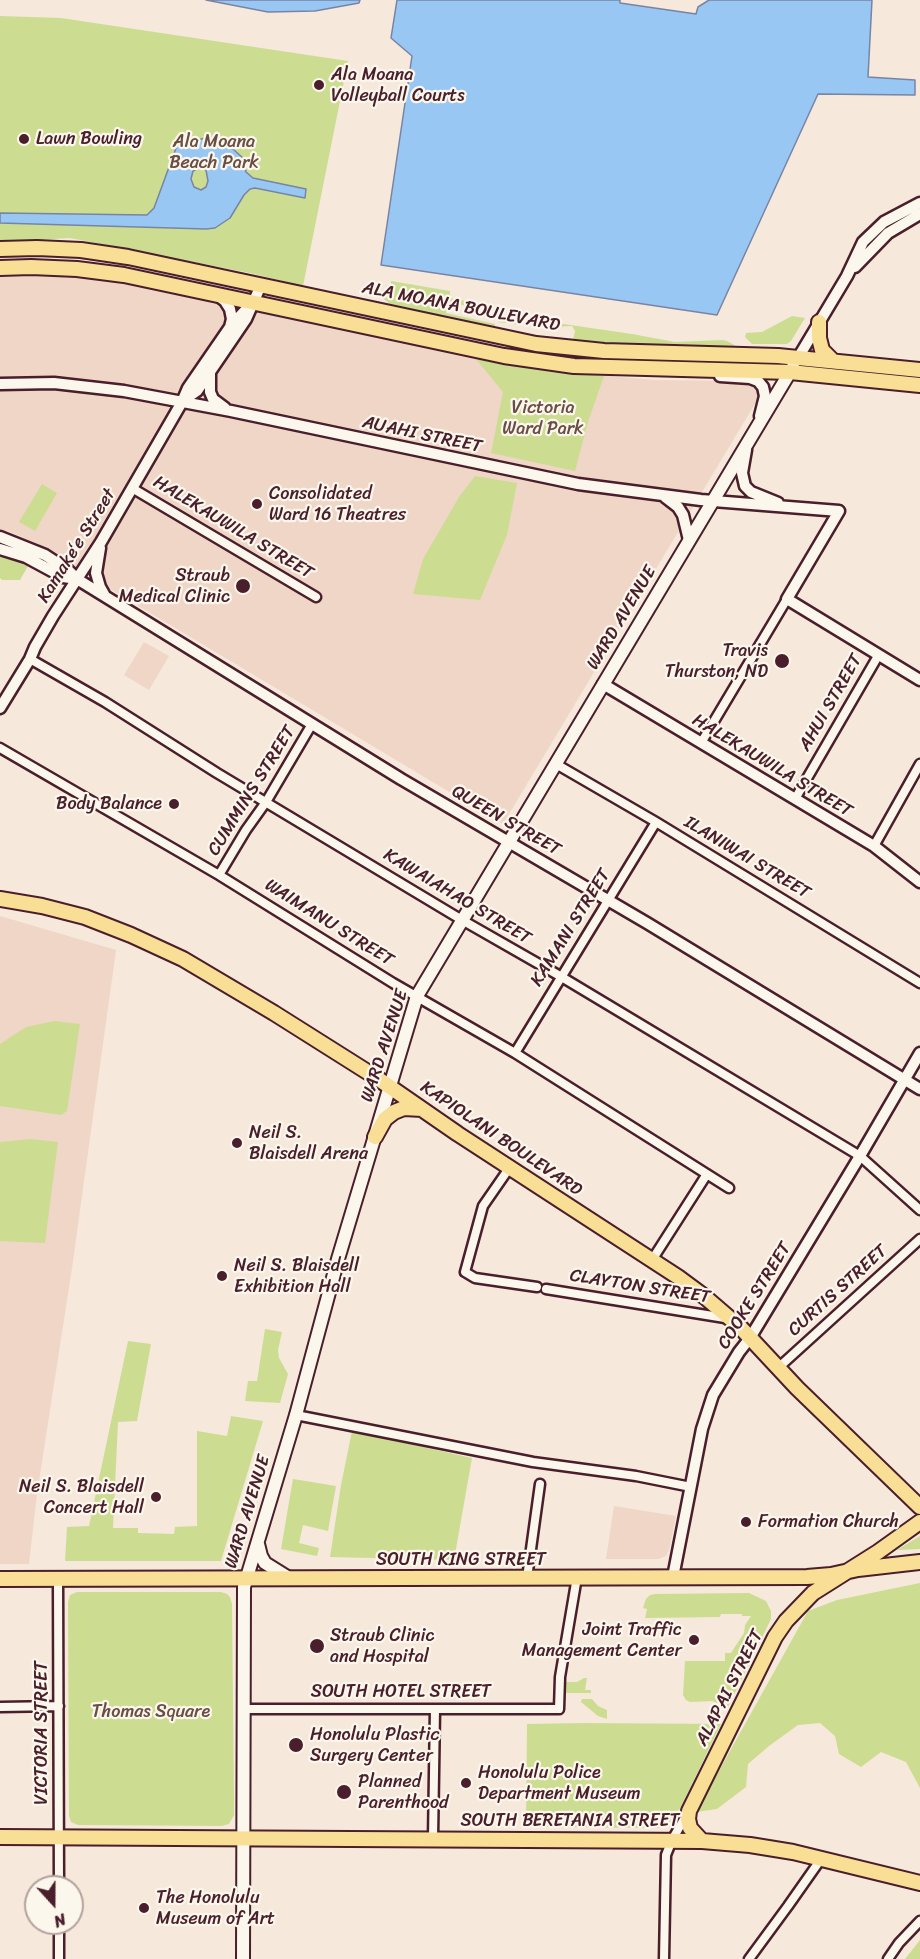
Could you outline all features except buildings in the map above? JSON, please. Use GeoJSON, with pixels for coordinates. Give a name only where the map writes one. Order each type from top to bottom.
{"type":"FeatureCollection","features":[{"type":"Feature","properties":{"kind":"main road","name":"ALA MOANA BOULEVARD"},"geometry":{"type":"LineString","coordinates":[[0,249],[81,250],[128,257],[536,344],[604,351],[798,358],[920,370]]}},
{"type":"Feature","properties":{"kind":"main road","name":"ALA MOANA BOULEVARD"},"geometry":{"type":"LineString","coordinates":[[0,268],[76,269],[124,275],[504,356],[574,366],[790,372],[920,385]]}},
{"type":"Feature","properties":{"kind":"main road"},"geometry":{"type":"LineString","coordinates":[[819,322],[822,350],[833,361]]}},
{"type":"Feature","properties":{"kind":"main road","name":"WARD AVENUE"},"geometry":{"type":"LineString","coordinates":[[243,1959],[243,1593],[296,1415],[338,1259],[417,996],[798,358]]}},
{"type":"Feature","properties":{"kind":"main road","name":"KAPIOLANI BOULEVARD"},"geometry":{"type":"LineString","coordinates":[[0,899],[42,906],[85,917],[173,954],[274,1012],[390,1086],[695,1289],[750,1338],[796,1388],[920,1507]]}},
{"type":"Feature","properties":{"kind":"main road"},"geometry":{"type":"LineString","coordinates":[[375,1137],[385,1119],[394,1112],[404,1108],[422,1109]]}},
{"type":"Feature","properties":{"kind":"main road","name":"ALAPAI STREET"},"geometry":{"type":"LineString","coordinates":[[689,1811],[780,1630],[795,1611],[813,1593],[920,1522]]}},
{"type":"Feature","properties":{"kind":"main road"},"geometry":{"type":"LineString","coordinates":[[258,1544],[261,1556],[266,1563],[289,1578]]}},
{"type":"Feature","properties":{"kind":"main road","name":"SOUTH KING STREET"},"geometry":{"type":"LineString","coordinates":[[0,1579],[820,1576],[920,1562]]}},
{"type":"Feature","properties":{"kind":"main road"},"geometry":{"type":"LineString","coordinates":[[689,1811],[690,1828],[702,1841]]}},
{"type":"Feature","properties":{"kind":"main road","name":"SOUTH BERETANIA STREET"},"geometry":{"type":"LineString","coordinates":[[0,1837],[702,1841],[771,1848],[920,1884]]}},
{"type":"Feature","properties":{"kind":"street","name":"WARD AVENUE"},"geometry":{"type":"LineString","coordinates":[[798,358],[847,276],[863,242],[884,222],[920,202]]}},
{"type":"Feature","properties":{"kind":"street","name":"WARD AVENUE"},"geometry":{"type":"LineString","coordinates":[[847,276],[888,233],[920,214]]}},
{"type":"Feature","properties":{"kind":"street"},"geometry":{"type":"LineString","coordinates":[[253,302],[261,285]]}},
{"type":"Feature","properties":{"kind":"street"},"geometry":{"type":"LineString","coordinates":[[212,293],[222,298],[231,309],[230,327]]}},
{"type":"Feature","properties":{"kind":"street","name":"Kamakeʻe Street"},"geometry":{"type":"LineString","coordinates":[[0,708],[44,631],[101,542],[188,388],[230,327],[253,302]]}},
{"type":"Feature","properties":{"kind":"street","name":"Kamakeʻe Street"},"geometry":{"type":"LineString","coordinates":[[182,402],[197,391],[246,319],[253,302]]}},
{"type":"Feature","properties":{"kind":"street"},"geometry":{"type":"LineString","coordinates":[[654,369],[757,380],[763,387],[765,398],[743,462],[744,484],[751,492],[789,508]]}},
{"type":"Feature","properties":{"kind":"street"},"geometry":{"type":"LineString","coordinates":[[211,371],[210,392],[219,404],[231,411]]}},
{"type":"Feature","properties":{"kind":"street","name":"AUAHI STREET"},"geometry":{"type":"LineString","coordinates":[[0,384],[43,383],[101,387],[231,411],[551,479],[713,501],[839,512],[787,599]]}},
{"type":"Feature","properties":{"kind":"street","name":"HALEKAUWILA STREET"},"geometry":{"type":"LineString","coordinates":[[132,488],[316,597]]}},
{"type":"Feature","properties":{"kind":"street"},"geometry":{"type":"LineString","coordinates":[[663,495],[672,501],[683,515],[689,540]]}},
{"type":"Feature","properties":{"kind":"street","name":"QUEEN STREET"},"geometry":{"type":"LineString","coordinates":[[0,537],[45,555],[77,579],[401,779],[664,933],[920,1089]]}},
{"type":"Feature","properties":{"kind":"street"},"geometry":{"type":"LineString","coordinates":[[101,542],[96,573],[98,583],[106,597]]}},
{"type":"Feature","properties":{"kind":"street","name":"QUEEN STREET"},"geometry":{"type":"LineString","coordinates":[[0,549],[26,557],[63,577],[77,579]]}},
{"type":"Feature","properties":{"kind":"street"},"geometry":{"type":"LineString","coordinates":[[701,743],[787,599],[920,680]]}},
{"type":"Feature","properties":{"kind":"street","name":"AHUI STREET"},"geometry":{"type":"LineString","coordinates":[[795,799],[878,656]]}},
{"type":"Feature","properties":{"kind":"street","name":"KAWAIAHAO STREET"},"geometry":{"type":"LineString","coordinates":[[30,659],[105,702],[217,773],[462,920],[560,976],[860,1156],[920,1210]]}},
{"type":"Feature","properties":{"kind":"street","name":"HALEKAUWILA STREET"},"geometry":{"type":"LineString","coordinates":[[603,684],[874,846],[920,882]]}},
{"type":"Feature","properties":{"kind":"street","name":"CUMMINS STREET"},"geometry":{"type":"LineString","coordinates":[[219,875],[246,830],[267,801],[312,724]]}},
{"type":"Feature","properties":{"kind":"street","name":"WAIMANU STREET"},"geometry":{"type":"LineString","coordinates":[[0,748],[219,875],[515,1053],[729,1188]]}},
{"type":"Feature","properties":{"kind":"street","name":"ILANIWAI STREET"},"geometry":{"type":"LineString","coordinates":[[556,764],[656,822],[920,983]]}},
{"type":"Feature","properties":{"kind":"street"},"geometry":{"type":"LineString","coordinates":[[874,846],[920,764]]}},
{"type":"Feature","properties":{"kind":"street","name":"KAMANI STREET"},"geometry":{"type":"LineString","coordinates":[[515,1053],[656,822]]}},
{"type":"Feature","properties":{"kind":"street","name":"COOKE STREET"},"geometry":{"type":"LineString","coordinates":[[674,1577],[702,1429],[713,1395],[750,1338],[920,1053]]}},
{"type":"Feature","properties":{"kind":"street","name":"CLAYTON STREET"},"geometry":{"type":"LineString","coordinates":[[510,1167],[483,1206],[465,1272],[475,1278],[729,1318]]}},
{"type":"Feature","properties":{"kind":"street"},"geometry":{"type":"LineString","coordinates":[[652,1260],[707,1174]]}},
{"type":"Feature","properties":{"kind":"street","name":"CURTIS STREET"},"geometry":{"type":"LineString","coordinates":[[778,1368],[920,1239]]}},
{"type":"Feature","properties":{"kind":"street"},"geometry":{"type":"LineString","coordinates":[[296,1415],[534,1462],[636,1476],[691,1487]]}},
{"type":"Feature","properties":{"kind":"street"},"geometry":{"type":"LineString","coordinates":[[527,1578],[540,1484]]}},
{"type":"Feature","properties":{"kind":"street","name":"SOUTH HOTEL STREET"},"geometry":{"type":"LineString","coordinates":[[243,1709],[559,1709],[560,1677],[577,1577]]}},
{"type":"Feature","properties":{"kind":"street","name":"VICTORIA STREET"},"geometry":{"type":"LineString","coordinates":[[58,1579],[59,1875]]}},
{"type":"Feature","properties":{"kind":"street"},"geometry":{"type":"LineString","coordinates":[[0,1707],[59,1706]]}},
{"type":"Feature","properties":{"kind":"street"},"geometry":{"type":"LineString","coordinates":[[433,1838],[435,1709]]}},
{"type":"Feature","properties":{"kind":"street"},"geometry":{"type":"LineString","coordinates":[[664,1959],[666,1855],[689,1811]]}},
{"type":"Feature","properties":{"kind":"street"},"geometry":{"type":"LineString","coordinates":[[749,1959],[821,1859]]}},
{"type":"Feature","properties":{"kind":"street"},"geometry":{"type":"LineString","coordinates":[[888,1959],[899,1943],[920,1921]]}},
{"type":"Feature","properties":{"kind":"street"},"geometry":{"type":"LineString","coordinates":[[59,1959],[60,1935]]}},
{"type":"Feature","properties":{"kind":"shaded area"},"geometry":{"type":"Polygon","coordinates":[[[23,272],[113,280],[540,370],[655,380],[748,381],[757,387],[759,397],[503,824],[38,544],[8,531],[0,530],[0,274],[23,272]]]}},
{"type":"Feature","properties":{"kind":"shaded area"},"geometry":{"type":"Polygon","coordinates":[[[144,642],[169,656],[149,690],[124,675],[144,642]]]}},
{"type":"Feature","properties":{"kind":"shaded area"},"geometry":{"type":"Polygon","coordinates":[[[0,916],[116,950],[72,1268],[37,1494],[29,1564],[0,1564],[0,916]]]}},
{"type":"Feature","properties":{"kind":"shaded area"},"geometry":{"type":"Polygon","coordinates":[[[614,1506],[676,1516],[666,1556],[658,1559],[606,1559],[614,1506]]]}},
{"type":"Feature","properties":{"kind":"green space","name":"Ala Moana Beach Park"},"geometry":{"type":"Polygon","coordinates":[[[0,16],[61,18],[348,61],[303,286],[250,273],[70,238],[0,242],[0,16]]]}},
{"type":"Feature","properties":{"kind":"green space"},"geometry":{"type":"Polygon","coordinates":[[[391,281],[450,291],[450,298],[498,307],[497,312],[448,302],[446,313],[495,324],[495,327],[390,304],[384,299],[383,292],[391,281]]]}},
{"type":"Feature","properties":{"kind":"green space"},"geometry":{"type":"Polygon","coordinates":[[[500,310],[507,317],[523,319],[524,323],[521,325],[498,322],[500,310]]]}},
{"type":"Feature","properties":{"kind":"green space"},"geometry":{"type":"Polygon","coordinates":[[[792,316],[805,318],[787,344],[752,344],[745,337],[746,333],[762,332],[792,316]]]}},
{"type":"Feature","properties":{"kind":"green space"},"geometry":{"type":"Polygon","coordinates":[[[543,321],[675,342],[722,340],[736,346],[651,347],[573,340],[575,331],[572,326],[553,327],[543,321]]]}},
{"type":"Feature","properties":{"kind":"green space","name":"Victoria Ward Park"},"geometry":{"type":"Polygon","coordinates":[[[475,358],[540,370],[604,376],[588,422],[575,471],[491,453],[503,392],[475,358]]]}},
{"type":"Feature","properties":{"kind":"green space","name":"Victoria Ward Park"},"geometry":{"type":"Polygon","coordinates":[[[475,476],[517,483],[507,535],[480,600],[413,594],[423,559],[459,497],[475,476]]]}},
{"type":"Feature","properties":{"kind":"green space"},"geometry":{"type":"Polygon","coordinates":[[[42,484],[57,493],[35,531],[19,522],[42,484]]]}},
{"type":"Feature","properties":{"kind":"green space"},"geometry":{"type":"Polygon","coordinates":[[[0,556],[28,566],[20,580],[0,578],[0,556]]]}},
{"type":"Feature","properties":{"kind":"green space"},"geometry":{"type":"Polygon","coordinates":[[[54,1021],[80,1024],[67,1111],[61,1115],[0,1106],[0,1044],[26,1027],[54,1021]]]}},
{"type":"Feature","properties":{"kind":"green space"},"geometry":{"type":"Polygon","coordinates":[[[31,1139],[58,1142],[45,1243],[0,1241],[0,1142],[31,1139]]]}},
{"type":"Feature","properties":{"kind":"green space"},"geometry":{"type":"Polygon","coordinates":[[[265,1329],[282,1332],[278,1350],[279,1358],[288,1374],[280,1403],[245,1401],[248,1381],[257,1381],[265,1329]]]}},
{"type":"Feature","properties":{"kind":"green space"},"geometry":{"type":"Polygon","coordinates":[[[128,1341],[151,1344],[137,1421],[118,1422],[113,1528],[138,1528],[138,1533],[174,1534],[175,1527],[197,1526],[197,1431],[227,1436],[231,1416],[263,1421],[221,1561],[65,1561],[67,1527],[89,1526],[128,1341]]]}},
{"type":"Feature","properties":{"kind":"green space"},"geometry":{"type":"Polygon","coordinates":[[[352,1431],[472,1458],[454,1560],[330,1557],[352,1431]]]}},
{"type":"Feature","properties":{"kind":"green space"},"geometry":{"type":"Polygon","coordinates":[[[293,1479],[336,1486],[328,1531],[303,1525],[299,1543],[319,1548],[317,1556],[281,1549],[293,1479]]]}},
{"type":"Feature","properties":{"kind":"green space"},"geometry":{"type":"Polygon","coordinates":[[[920,1536],[920,1549],[897,1550],[920,1536]]]}},
{"type":"Feature","properties":{"kind":"green space"},"geometry":{"type":"Polygon","coordinates":[[[920,1583],[920,1788],[906,1762],[881,1752],[861,1767],[839,1754],[835,1736],[820,1723],[798,1725],[748,1764],[746,1787],[717,1809],[696,1812],[808,1611],[837,1600],[920,1583]]]}},
{"type":"Feature","properties":{"kind":"green space","name":"Thomas Square"},"geometry":{"type":"Polygon","coordinates":[[[77,1592],[221,1592],[230,1597],[232,1604],[234,1815],[229,1824],[221,1826],[78,1825],[71,1822],[69,1816],[68,1602],[70,1595],[77,1592]]]}},
{"type":"Feature","properties":{"kind":"green space"},"geometry":{"type":"Polygon","coordinates":[[[749,1593],[766,1601],[771,1611],[771,1619],[727,1709],[713,1701],[690,1702],[686,1700],[683,1695],[685,1661],[725,1661],[725,1653],[731,1653],[744,1633],[745,1625],[751,1616],[721,1614],[720,1617],[645,1618],[647,1609],[643,1608],[646,1599],[655,1594],[749,1593]]]}},
{"type":"Feature","properties":{"kind":"green space"},"geometry":{"type":"Polygon","coordinates":[[[587,1678],[585,1690],[591,1690],[591,1693],[565,1693],[565,1682],[577,1682],[587,1678]]]}},
{"type":"Feature","properties":{"kind":"green space"},"geometry":{"type":"Polygon","coordinates":[[[582,1699],[592,1699],[598,1706],[607,1710],[607,1719],[598,1716],[581,1702],[582,1699]]]}},
{"type":"Feature","properties":{"kind":"green space"},"geometry":{"type":"Polygon","coordinates":[[[527,1724],[721,1724],[673,1823],[669,1827],[659,1828],[526,1827],[527,1724]]]}},
{"type":"Feature","properties":{"kind":"green space"},"geometry":{"type":"Polygon","coordinates":[[[920,1940],[920,1959],[905,1959],[920,1940]]]}},
{"type":"Feature","properties":{"kind":"water"},"geometry":{"type":"Polygon","coordinates":[[[206,0],[360,0],[359,3],[315,11],[268,12],[206,0]]]}},
{"type":"Feature","properties":{"kind":"water"},"geometry":{"type":"Polygon","coordinates":[[[397,0],[620,0],[620,3],[696,14],[698,7],[709,0],[872,0],[868,77],[915,80],[915,95],[818,94],[717,315],[381,265],[412,56],[391,38],[397,0]]]}},
{"type":"Feature","properties":{"kind":"water"},"geometry":{"type":"Polygon","coordinates":[[[210,137],[225,142],[243,158],[246,172],[253,178],[306,189],[305,198],[250,189],[230,218],[215,228],[206,229],[0,223],[0,213],[147,215],[154,208],[179,140],[210,137]],[[200,168],[193,171],[191,179],[194,187],[201,190],[206,187],[208,181],[206,170],[200,168]]]}},
{"type":"Feature","properties":{"kind":"place","name":"Ala Moana Volleyball Courts"},"geometry":{"type":"Point","coordinates":[319,85]}},
{"type":"Feature","properties":{"kind":"place","name":"Lawn Bowling"},"geometry":{"type":"Point","coordinates":[24,139]}},
{"type":"Feature","properties":{"kind":"place","name":"Consolidated Ward 16 Theatres"},"geometry":{"type":"Point","coordinates":[257,504]}},
{"type":"Feature","properties":{"kind":"place","name":"Straub Medical Clinic"},"geometry":{"type":"Point","coordinates":[243,586]}},
{"type":"Feature","properties":{"kind":"place","name":"Travis Thurston, ND"},"geometry":{"type":"Point","coordinates":[782,661]}},
{"type":"Feature","properties":{"kind":"place","name":"Body Balance"},"geometry":{"type":"Point","coordinates":[174,804]}},
{"type":"Feature","properties":{"kind":"place","name":"Neil S. Blaisdell Arena"},"geometry":{"type":"Point","coordinates":[237,1143]}},
{"type":"Feature","properties":{"kind":"place","name":"Neil S. Blaisdell Exhibition Hall"},"geometry":{"type":"Point","coordinates":[222,1276]}},
{"type":"Feature","properties":{"kind":"place","name":"Neil S. Blaisdell Concert Hall"},"geometry":{"type":"Point","coordinates":[156,1497]}},
{"type":"Feature","properties":{"kind":"place","name":"Formation Church"},"geometry":{"type":"Point","coordinates":[746,1522]}},
{"type":"Feature","properties":{"kind":"place","name":"Joint Traffic Management Center"},"geometry":{"type":"Point","coordinates":[694,1640]}},
{"type":"Feature","properties":{"kind":"place","name":"Straub Clinic and Hospital"},"geometry":{"type":"Point","coordinates":[317,1646]}},
{"type":"Feature","properties":{"kind":"place","name":"Honolulu Plastic Surgery Center"},"geometry":{"type":"Point","coordinates":[296,1745]}},
{"type":"Feature","properties":{"kind":"place","name":"Honolulu Police Department Museum"},"geometry":{"type":"Point","coordinates":[466,1783]}},
{"type":"Feature","properties":{"kind":"place","name":"Planned Parenthood"},"geometry":{"type":"Point","coordinates":[344,1792]}},
{"type":"Feature","properties":{"kind":"place","name":"The Honolulu Museum of Art"},"geometry":{"type":"Point","coordinates":[144,1908]}}]}
